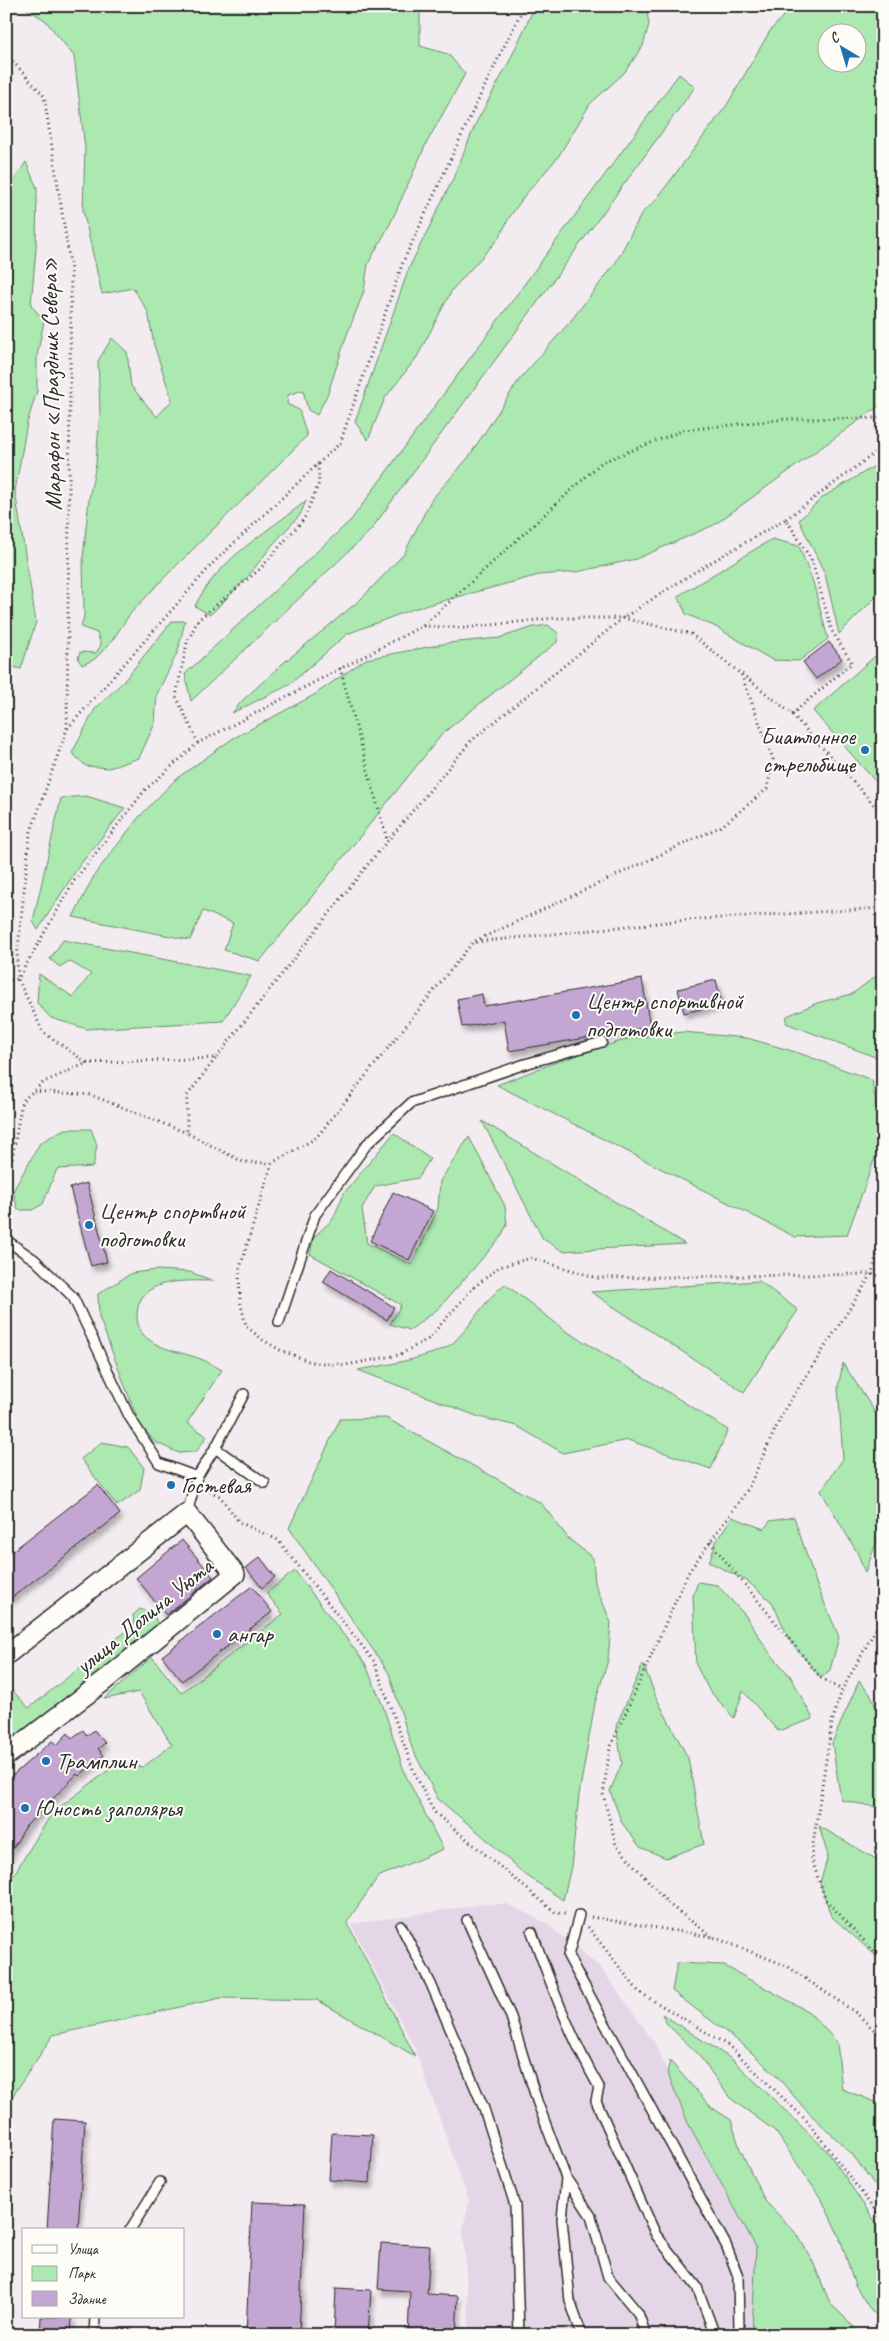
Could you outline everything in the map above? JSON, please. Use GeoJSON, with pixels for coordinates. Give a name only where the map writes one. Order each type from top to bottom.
{"type":"FeatureCollection","features":[{"type":"Feature","properties":{"kind":"street"},"geometry":{"type":"LineString","coordinates":[[6,1655],[187,1514]]}},
{"type":"Feature","properties":{"kind":"street","name":"улица Долина Уюта"},"geometry":{"type":"LineString","coordinates":[[6,1756],[104,1681],[235,1574],[187,1514]]}},
{"type":"Feature","properties":{"kind":"lane"},"geometry":{"type":"LineString","coordinates":[[279,1322],[314,1215],[366,1144],[411,1102],[525,1064],[602,1042]]}},
{"type":"Feature","properties":{"kind":"lane"},"geometry":{"type":"LineString","coordinates":[[6,1240],[35,1260],[73,1297],[129,1416],[159,1463],[196,1481]]}},
{"type":"Feature","properties":{"kind":"lane"},"geometry":{"type":"LineString","coordinates":[[187,1514],[196,1481],[244,1394]]}},
{"type":"Feature","properties":{"kind":"lane"},"geometry":{"type":"LineString","coordinates":[[215,1448],[265,1482]]}},
{"type":"Feature","properties":{"kind":"lane"},"geometry":{"type":"LineString","coordinates":[[579,1915],[568,1956],[726,2245],[738,2276],[738,2330],[736,2335]]}},
{"type":"Feature","properties":{"kind":"lane"},"geometry":{"type":"LineString","coordinates":[[466,1920],[511,2017],[537,2101],[566,2178],[590,2216],[608,2277],[638,2313],[646,2335]]}},
{"type":"Feature","properties":{"kind":"lane"},"geometry":{"type":"LineString","coordinates":[[401,1926],[431,1984],[483,2106],[514,2205],[519,2335]]}},
{"type":"Feature","properties":{"kind":"lane"},"geometry":{"type":"LineString","coordinates":[[532,1932],[557,2002],[587,2065],[600,2087],[596,2101],[641,2204],[656,2235],[697,2286],[716,2335]]}},
{"type":"Feature","properties":{"kind":"lane"},"geometry":{"type":"LineString","coordinates":[[566,2178],[562,2220],[570,2301],[582,2335]]}},
{"type":"Feature","properties":{"kind":"lane"},"geometry":{"type":"LineString","coordinates":[[131,2228],[160,2182]]}},
{"type":"Feature","properties":{"kind":"lane"},"geometry":{"type":"LineString","coordinates":[[94,2335],[95,2318]]}},
{"type":"Feature","properties":{"kind":"path"},"geometry":{"type":"LineString","coordinates":[[87,1063],[43,1032],[18,980],[17,958],[30,834],[67,729],[214,562],[340,443],[403,262],[476,104],[524,6]]}},
{"type":"Feature","properties":{"kind":"path","name":"Марафон «Праздник Севера»"},"geometry":{"type":"LineString","coordinates":[[6,54],[44,96],[71,270],[67,729]]}},
{"type":"Feature","properties":{"kind":"path"},"geometry":{"type":"LineString","coordinates":[[18,980],[74,881],[145,790],[198,743],[422,626],[602,462],[684,430],[786,419],[883,418]]}},
{"type":"Feature","properties":{"kind":"path"},"geometry":{"type":"LineString","coordinates":[[187,1133],[187,1096],[387,841],[471,741],[623,618],[696,571],[786,519],[883,446]]}},
{"type":"Feature","properties":{"kind":"path"},"geometry":{"type":"LineString","coordinates":[[198,743],[176,696],[187,643],[198,620],[260,569],[304,519],[319,483],[318,464]]}},
{"type":"Feature","properties":{"kind":"path"},"geometry":{"type":"LineString","coordinates":[[786,519],[812,561],[832,631],[852,663],[792,714]]}},
{"type":"Feature","properties":{"kind":"path"},"geometry":{"type":"LineString","coordinates":[[422,626],[464,628],[555,618],[623,618],[692,634],[792,714],[883,815]]}},
{"type":"Feature","properties":{"kind":"path"},"geometry":{"type":"LineString","coordinates":[[340,668],[387,841]]}},
{"type":"Feature","properties":{"kind":"path"},"geometry":{"type":"LineString","coordinates":[[33,1091],[92,1095],[187,1133],[243,1162],[272,1163],[316,1138],[472,942],[722,826],[767,789],[773,759],[741,674]]}},
{"type":"Feature","properties":{"kind":"path"},"geometry":{"type":"LineString","coordinates":[[472,942],[686,920],[883,908]]}},
{"type":"Feature","properties":{"kind":"path"},"geometry":{"type":"LineString","coordinates":[[6,982],[18,980]]}},
{"type":"Feature","properties":{"kind":"path"},"geometry":{"type":"LineString","coordinates":[[6,1193],[22,1101],[44,1082],[87,1063],[216,1058]]}},
{"type":"Feature","properties":{"kind":"path"},"geometry":{"type":"LineString","coordinates":[[272,1163],[239,1271],[240,1300],[246,1326],[263,1340],[280,1350],[311,1362],[346,1365],[399,1355],[428,1338],[473,1288],[499,1267],[531,1258],[598,1278],[872,1274],[883,1277]]}},
{"type":"Feature","properties":{"kind":"path"},"geometry":{"type":"LineString","coordinates":[[713,1937],[670,1905],[616,1845],[603,1794],[610,1748],[688,1573],[748,1489],[783,1412],[872,1274],[883,1227]]}},
{"type":"Feature","properties":{"kind":"path"},"geometry":{"type":"LineString","coordinates":[[196,1481],[220,1496],[239,1522],[278,1540],[374,1662],[414,1772],[434,1812],[556,1913],[713,1937],[787,1966],[856,2013],[883,2038]]}},
{"type":"Feature","properties":{"kind":"path"},"geometry":{"type":"LineString","coordinates":[[710,1542],[822,1678],[842,1690]]}},
{"type":"Feature","properties":{"kind":"path"},"geometry":{"type":"LineString","coordinates":[[883,1616],[842,1690],[832,1722],[811,1857],[826,1899],[883,1961]]}},
{"type":"Feature","properties":{"kind":"path"},"geometry":{"type":"LineString","coordinates":[[579,1915],[639,1992],[729,2046],[808,2122],[883,2221]]}},
{"type":"Feature","properties":{"kind":"shaded area"},"geometry":{"type":"Polygon","coordinates":[[[484,1904],[507,1904],[546,1923],[601,1968],[656,2045],[688,2123],[756,2247],[752,2335],[470,2335],[463,2230],[469,2201],[415,2049],[351,1924],[484,1904]]]}},
{"type":"Feature","properties":{"kind":"green space"},"geometry":{"type":"Polygon","coordinates":[[[22,6],[420,6],[420,46],[448,54],[465,74],[426,144],[391,222],[368,264],[364,291],[346,337],[328,393],[317,415],[308,410],[303,390],[288,395],[287,404],[299,410],[307,436],[164,578],[130,614],[111,642],[95,659],[82,665],[78,659],[80,652],[96,653],[101,645],[97,633],[81,627],[84,616],[83,558],[89,499],[96,464],[100,411],[98,361],[112,338],[127,352],[131,386],[157,417],[172,400],[154,345],[148,312],[133,288],[102,294],[83,210],[85,148],[74,56],[45,20],[22,6]]]}},
{"type":"Feature","properties":{"kind":"green space"},"geometry":{"type":"Polygon","coordinates":[[[535,6],[646,6],[649,24],[643,46],[624,73],[590,104],[558,157],[525,195],[509,218],[499,238],[452,290],[417,357],[385,398],[368,440],[355,422],[409,268],[453,179],[476,123],[508,64],[535,6]]]}},
{"type":"Feature","properties":{"kind":"green space"},"geometry":{"type":"Polygon","coordinates":[[[792,6],[883,6],[883,403],[714,525],[636,559],[577,572],[539,575],[413,609],[347,634],[289,685],[232,713],[241,702],[281,665],[360,600],[404,554],[431,500],[468,458],[519,380],[569,323],[615,264],[642,213],[655,201],[727,105],[770,31],[792,6]]]}},
{"type":"Feature","properties":{"kind":"green space"},"geometry":{"type":"Polygon","coordinates":[[[679,74],[695,87],[370,531],[191,701],[185,674],[351,520],[679,74]]]}},
{"type":"Feature","properties":{"kind":"green space"},"geometry":{"type":"Polygon","coordinates":[[[26,162],[37,188],[36,248],[31,305],[44,321],[37,356],[37,391],[27,423],[15,491],[36,622],[21,669],[6,665],[6,232],[9,229],[6,200],[10,186],[26,162]]]}},
{"type":"Feature","properties":{"kind":"green space"},"geometry":{"type":"Polygon","coordinates":[[[883,461],[883,590],[839,634],[825,574],[799,520],[823,497],[883,461]]]}},
{"type":"Feature","properties":{"kind":"green space"},"geometry":{"type":"Polygon","coordinates":[[[306,501],[300,515],[274,543],[245,580],[210,615],[195,606],[204,590],[230,561],[244,548],[306,501]]]}},
{"type":"Feature","properties":{"kind":"green space"},"geometry":{"type":"Polygon","coordinates":[[[772,539],[799,546],[813,582],[828,639],[799,661],[772,660],[716,627],[686,614],[678,596],[772,539]]]}},
{"type":"Feature","properties":{"kind":"green space"},"geometry":{"type":"Polygon","coordinates":[[[172,621],[185,621],[178,651],[157,694],[155,723],[139,758],[109,768],[86,766],[72,753],[95,709],[123,682],[172,621]]]}},
{"type":"Feature","properties":{"kind":"green space"},"geometry":{"type":"Polygon","coordinates":[[[548,625],[559,634],[557,642],[443,733],[260,961],[224,950],[233,923],[203,911],[190,940],[73,917],[95,874],[139,817],[176,779],[232,739],[314,695],[366,659],[448,643],[499,638],[534,627],[548,625]]]}},
{"type":"Feature","properties":{"kind":"green space","name":"Биатлонное стрельбище"},"geometry":{"type":"Polygon","coordinates":[[[883,649],[883,790],[813,711],[883,649]]]}},
{"type":"Feature","properties":{"kind":"green space"},"geometry":{"type":"Polygon","coordinates":[[[86,796],[125,808],[79,866],[38,930],[33,921],[61,798],[86,796]]]}},
{"type":"Feature","properties":{"kind":"green space"},"geometry":{"type":"Polygon","coordinates":[[[63,940],[251,976],[223,1021],[87,1029],[51,1018],[37,1003],[39,974],[73,997],[91,974],[69,961],[60,967],[50,959],[63,940]]]}},
{"type":"Feature","properties":{"kind":"green space"},"geometry":{"type":"Polygon","coordinates":[[[883,971],[883,1060],[786,1023],[787,1016],[817,1003],[852,994],[883,971]]]}},
{"type":"Feature","properties":{"kind":"green space"},"geometry":{"type":"Polygon","coordinates":[[[6,1002],[11,1003],[6,1082],[6,1002]]]}},
{"type":"Feature","properties":{"kind":"green space"},"geometry":{"type":"Polygon","coordinates":[[[683,1032],[747,1038],[799,1053],[872,1080],[882,1138],[847,1235],[795,1237],[497,1085],[551,1064],[630,1038],[683,1032]]]}},
{"type":"Feature","properties":{"kind":"green space"},"geometry":{"type":"Polygon","coordinates":[[[482,1121],[685,1244],[563,1251],[543,1239],[482,1121]]]}},
{"type":"Feature","properties":{"kind":"green space"},"geometry":{"type":"Polygon","coordinates":[[[64,1129],[91,1129],[97,1145],[93,1167],[57,1169],[43,1204],[32,1210],[18,1210],[13,1191],[40,1143],[64,1129]]]}},
{"type":"Feature","properties":{"kind":"green space"},"geometry":{"type":"Polygon","coordinates":[[[394,1133],[430,1159],[418,1178],[375,1186],[362,1208],[367,1243],[412,1265],[438,1208],[440,1181],[469,1137],[505,1206],[507,1225],[500,1238],[439,1308],[410,1330],[390,1324],[401,1305],[310,1254],[314,1237],[333,1219],[344,1193],[394,1133]]]}},
{"type":"Feature","properties":{"kind":"green space"},"geometry":{"type":"Polygon","coordinates":[[[157,1270],[190,1272],[214,1281],[178,1281],[155,1287],[146,1293],[139,1302],[137,1315],[141,1331],[145,1337],[154,1343],[201,1359],[222,1370],[187,1423],[207,1436],[196,1452],[179,1453],[155,1442],[139,1423],[99,1317],[98,1294],[132,1273],[157,1270]]]}},
{"type":"Feature","properties":{"kind":"green space"},"geometry":{"type":"Polygon","coordinates":[[[759,1281],[798,1310],[744,1392],[591,1292],[759,1281]]]}},
{"type":"Feature","properties":{"kind":"green space"},"geometry":{"type":"Polygon","coordinates":[[[505,1284],[566,1331],[728,1430],[711,1469],[628,1440],[563,1453],[517,1426],[479,1417],[358,1370],[408,1360],[446,1347],[461,1335],[491,1297],[505,1284]]]}},
{"type":"Feature","properties":{"kind":"green space"},"geometry":{"type":"Polygon","coordinates":[[[843,1363],[883,1428],[883,1493],[875,1501],[879,1536],[865,1573],[858,1554],[821,1491],[843,1459],[838,1387],[843,1363]]]}},
{"type":"Feature","properties":{"kind":"green space"},"geometry":{"type":"Polygon","coordinates":[[[386,1418],[541,1503],[569,1539],[593,1558],[595,1583],[611,1623],[608,1660],[595,1703],[579,1795],[571,1867],[563,1900],[523,1873],[484,1837],[438,1799],[412,1748],[389,1673],[289,1528],[340,1419],[386,1418]]]}},
{"type":"Feature","properties":{"kind":"green space"},"geometry":{"type":"Polygon","coordinates":[[[102,1442],[128,1447],[144,1468],[140,1490],[117,1506],[81,1459],[102,1442]]]}},
{"type":"Feature","properties":{"kind":"green space"},"geometry":{"type":"Polygon","coordinates":[[[732,1517],[764,1529],[770,1521],[794,1517],[816,1583],[839,1637],[830,1670],[821,1678],[790,1641],[772,1602],[747,1581],[709,1562],[717,1540],[732,1517]]]}},
{"type":"Feature","properties":{"kind":"green space"},"geometry":{"type":"Polygon","coordinates":[[[295,1571],[365,1663],[383,1706],[405,1774],[443,1849],[378,1877],[347,1922],[415,2056],[317,2000],[221,1998],[53,2035],[6,2106],[6,1887],[52,1813],[118,1763],[143,1767],[172,1745],[139,1692],[104,1699],[152,1657],[181,1693],[283,1614],[266,1593],[295,1571]]]}},
{"type":"Feature","properties":{"kind":"green space"},"geometry":{"type":"Polygon","coordinates":[[[698,1582],[717,1585],[745,1615],[769,1652],[791,1677],[813,1719],[778,1731],[743,1691],[734,1718],[709,1690],[696,1665],[693,1596],[698,1582]]]}},
{"type":"Feature","properties":{"kind":"green space"},"geometry":{"type":"Polygon","coordinates":[[[140,1609],[154,1614],[158,1627],[31,1728],[6,1740],[6,1684],[29,1708],[134,1625],[133,1615],[140,1609]]]}},
{"type":"Feature","properties":{"kind":"green space"},"geometry":{"type":"Polygon","coordinates":[[[643,1664],[656,1697],[688,1758],[704,1844],[666,1858],[640,1847],[622,1823],[610,1791],[622,1763],[616,1726],[643,1664]]]}},
{"type":"Feature","properties":{"kind":"green space"},"geometry":{"type":"Polygon","coordinates":[[[859,1681],[871,1695],[883,1725],[883,1807],[880,1808],[841,1800],[832,1743],[859,1681]]]}},
{"type":"Feature","properties":{"kind":"green space"},"geometry":{"type":"Polygon","coordinates":[[[819,1826],[883,1863],[883,1962],[831,1916],[820,1883],[828,1856],[819,1826]]]}},
{"type":"Feature","properties":{"kind":"green space"},"geometry":{"type":"Polygon","coordinates":[[[677,1963],[723,1965],[809,2012],[837,2042],[842,2089],[883,2105],[883,2192],[877,2188],[852,2154],[805,2109],[775,2074],[742,2044],[672,1991],[677,1963]]]}},
{"type":"Feature","properties":{"kind":"green space"},"geometry":{"type":"Polygon","coordinates":[[[662,2014],[733,2060],[828,2152],[883,2233],[883,2319],[871,2311],[855,2285],[840,2238],[822,2200],[775,2131],[730,2098],[698,2054],[667,2024],[662,2014]]]}},
{"type":"Feature","properties":{"kind":"green space"},"geometry":{"type":"Polygon","coordinates":[[[670,2061],[711,2107],[731,2120],[740,2149],[765,2201],[797,2234],[813,2262],[830,2303],[862,2335],[752,2335],[756,2247],[688,2123],[667,2072],[670,2061]]]}},
{"type":"Feature","properties":{"kind":"building"},"geometry":{"type":"Polygon","coordinates":[[[829,642],[842,659],[816,679],[803,662],[829,642]]]}},
{"type":"Feature","properties":{"kind":"building","name":"Центр спортивной подготовки"},"geometry":{"type":"Polygon","coordinates":[[[642,979],[650,1027],[509,1051],[504,1020],[462,1027],[457,999],[482,994],[484,1006],[642,979]]]}},
{"type":"Feature","properties":{"kind":"building"},"geometry":{"type":"Polygon","coordinates":[[[716,980],[722,1004],[684,1013],[678,989],[716,980]]]}},
{"type":"Feature","properties":{"kind":"building","name":"Центр спортвной подготовки"},"geometry":{"type":"Polygon","coordinates":[[[87,1183],[107,1262],[91,1266],[70,1188],[87,1183]]]}},
{"type":"Feature","properties":{"kind":"building"},"geometry":{"type":"Polygon","coordinates":[[[393,1192],[433,1211],[409,1260],[370,1241],[393,1192]]]}},
{"type":"Feature","properties":{"kind":"building"},"geometry":{"type":"Polygon","coordinates":[[[331,1269],[394,1307],[387,1320],[323,1282],[331,1269]]]}},
{"type":"Feature","properties":{"kind":"building"},"geometry":{"type":"Polygon","coordinates":[[[98,1485],[120,1514],[6,1602],[6,1556],[98,1485]]]}},
{"type":"Feature","properties":{"kind":"building","name":"ангар"},"geometry":{"type":"Polygon","coordinates":[[[182,1540],[213,1577],[166,1615],[136,1578],[182,1540]]]}},
{"type":"Feature","properties":{"kind":"building"},"geometry":{"type":"Polygon","coordinates":[[[260,1557],[275,1577],[262,1588],[246,1568],[260,1557]]]}},
{"type":"Feature","properties":{"kind":"building","name":"ангар"},"geometry":{"type":"Polygon","coordinates":[[[252,1586],[272,1612],[182,1681],[162,1656],[252,1586]]]}},
{"type":"Feature","properties":{"kind":"building","name":"Юность заполярья"},"geometry":{"type":"Polygon","coordinates":[[[83,1730],[87,1736],[94,1730],[105,1743],[98,1749],[104,1755],[79,1776],[77,1774],[26,1826],[6,1860],[6,1781],[52,1741],[57,1745],[68,1733],[72,1738],[83,1730]]]}},
{"type":"Feature","properties":{"kind":"building"},"geometry":{"type":"Polygon","coordinates":[[[54,2119],[85,2121],[78,2228],[47,2228],[54,2119]]]}},
{"type":"Feature","properties":{"kind":"building"},"geometry":{"type":"Polygon","coordinates":[[[332,2133],[373,2135],[370,2183],[329,2180],[332,2133]]]}},
{"type":"Feature","properties":{"kind":"building"},"geometry":{"type":"Polygon","coordinates":[[[252,2202],[305,2204],[299,2335],[246,2335],[252,2202]]]}},
{"type":"Feature","properties":{"kind":"building"},"geometry":{"type":"Polygon","coordinates":[[[381,2243],[430,2246],[427,2294],[458,2296],[456,2335],[408,2335],[410,2291],[378,2289],[381,2243]]]}},
{"type":"Feature","properties":{"kind":"building"},"geometry":{"type":"Polygon","coordinates":[[[336,2288],[371,2290],[368,2335],[334,2335],[336,2288]]]}},
{"type":"Feature","properties":{"kind":"building"},"geometry":{"type":"Polygon","coordinates":[[[41,2318],[72,2318],[71,2335],[40,2335],[41,2318]]]}},
{"type":"Feature","properties":{"kind":"place","name":"Биатлонное стрельбище"},"geometry":{"type":"Point","coordinates":[865,750]}},
{"type":"Feature","properties":{"kind":"place","name":"Центр спортивной подготовки"},"geometry":{"type":"Point","coordinates":[576,1015]}},
{"type":"Feature","properties":{"kind":"place","name":"Центр спортвной подготовки"},"geometry":{"type":"Point","coordinates":[89,1225]}},
{"type":"Feature","properties":{"kind":"place","name":"Гостевая"},"geometry":{"type":"Point","coordinates":[171,1485]}},
{"type":"Feature","properties":{"kind":"place","name":"ангар"},"geometry":{"type":"Point","coordinates":[217,1634]}},
{"type":"Feature","properties":{"kind":"place","name":"Трамплин"},"geometry":{"type":"Point","coordinates":[46,1761]}},
{"type":"Feature","properties":{"kind":"place","name":"Юность заполярья"},"geometry":{"type":"Point","coordinates":[25,1808]}}]}
